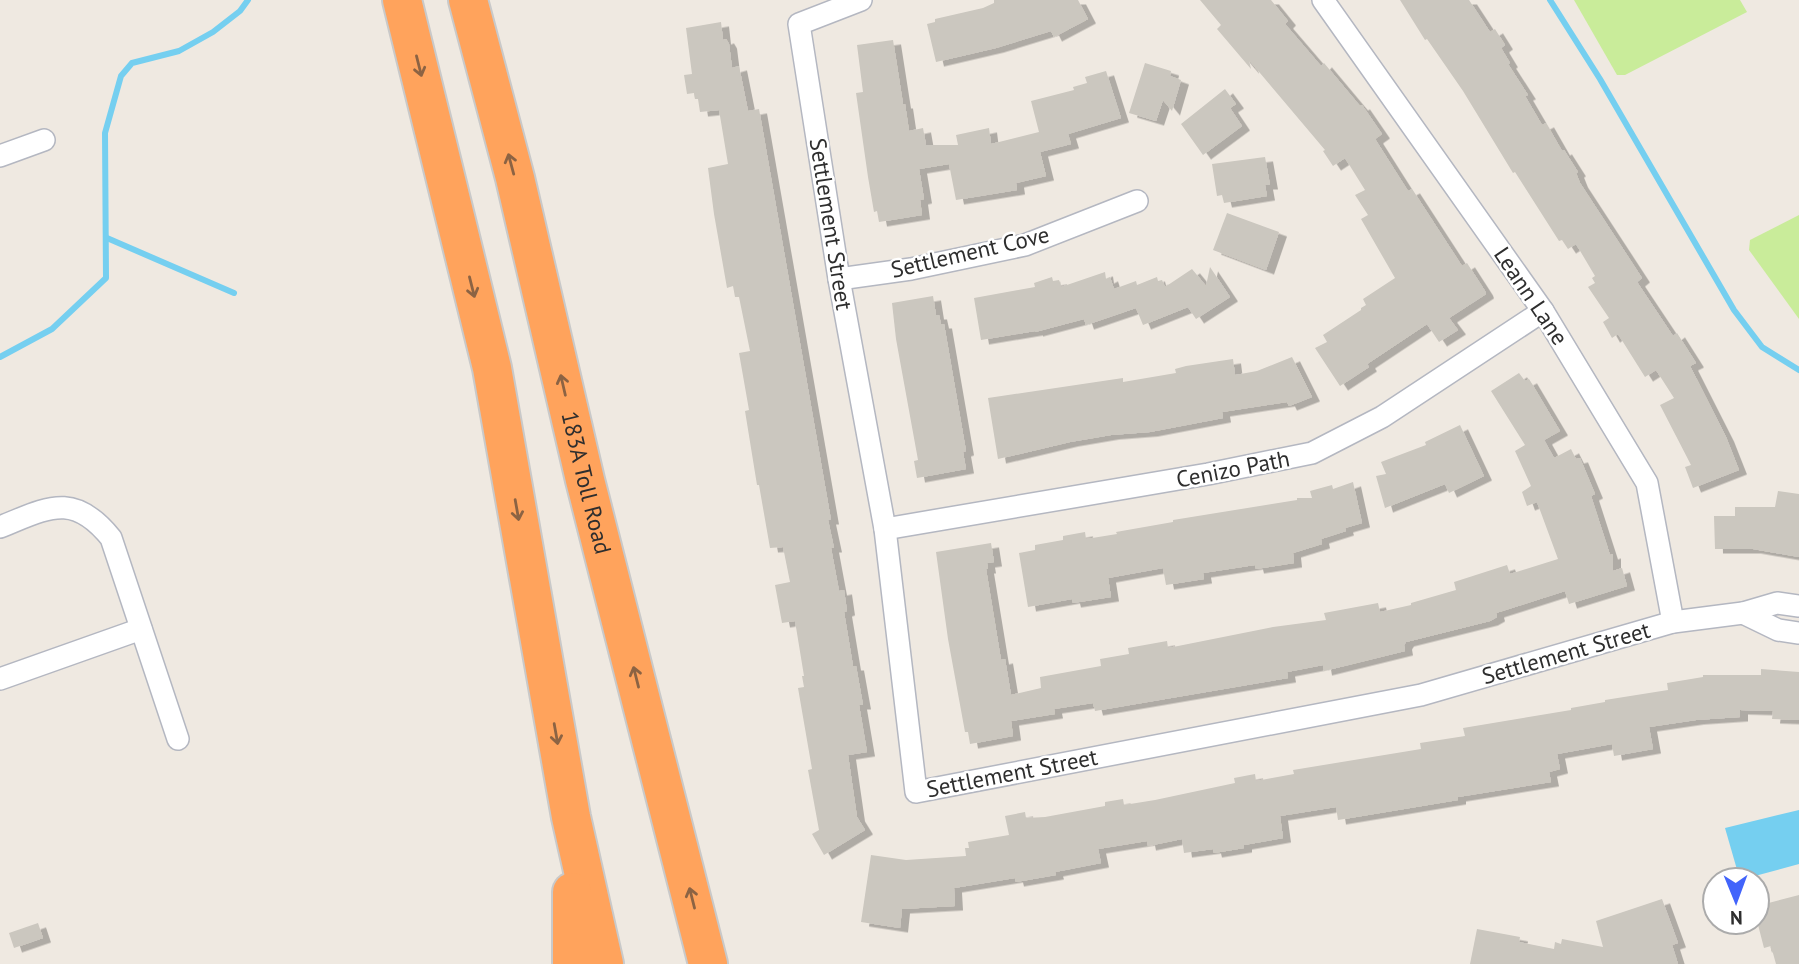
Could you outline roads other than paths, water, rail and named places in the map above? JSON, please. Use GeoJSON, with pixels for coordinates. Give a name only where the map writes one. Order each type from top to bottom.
{"type":"FeatureCollection","features":[{"type":"Feature","properties":{"kind":"highway"},"geometry":{"type":"LineString","coordinates":[[402,0],[492,368],[571,817],[604,964]]}},
{"type":"Feature","properties":{"kind":"highway","name":"183A Toll Road"},"geometry":{"type":"LineString","coordinates":[[468,0],[515,178],[585,480],[708,961]]}},
{"type":"Feature","properties":{"kind":"highway"},"geometry":{"type":"LineString","coordinates":[[571,817],[572,964]]}},
{"type":"Feature","properties":{"kind":"street","name":"Settlement Street"},"geometry":{"type":"LineString","coordinates":[[861,0],[799,24],[839,279],[885,529],[916,792],[1421,695],[1673,622],[1743,613],[1777,603],[1799,606]]}},
{"type":"Feature","properties":{"kind":"street","name":"Leann Lane"},"geometry":{"type":"LineString","coordinates":[[1323,0],[1543,310],[1647,483],[1673,622]]}},
{"type":"Feature","properties":{"kind":"street"},"geometry":{"type":"LineString","coordinates":[[0,156],[44,140]]}},
{"type":"Feature","properties":{"kind":"street","name":"Settlement Cove"},"geometry":{"type":"LineString","coordinates":[[839,279],[911,269],[1025,245],[1137,201]]}},
{"type":"Feature","properties":{"kind":"street","name":"Cenizo Path"},"geometry":{"type":"LineString","coordinates":[[885,529],[1208,474],[1312,453],[1382,417],[1543,310]]}},
{"type":"Feature","properties":{"kind":"street"},"geometry":{"type":"LineString","coordinates":[[0,527],[50,508],[74,508],[99,523],[111,538],[178,739]]}},
{"type":"Feature","properties":{"kind":"street"},"geometry":{"type":"LineString","coordinates":[[1743,613],[1778,630],[1799,634]]}},
{"type":"Feature","properties":{"kind":"street"},"geometry":{"type":"LineString","coordinates":[[0,679],[141,629]]}},
{"type":"Feature","properties":{"kind":"water"},"geometry":{"type":"Polygon","coordinates":[[[1799,810],[1799,864],[1771,872],[1771,866],[1736,866],[1725,828],[1799,810]]]}},
{"type":"Feature","properties":{"kind":"waterway"},"geometry":{"type":"LineString","coordinates":[[0,357],[52,329],[106,278],[105,133],[121,76],[132,63],[179,51],[213,32],[240,11],[248,0]]}},
{"type":"Feature","properties":{"kind":"waterway"},"geometry":{"type":"LineString","coordinates":[[1550,0],[1600,79],[1734,310],[1762,347],[1799,370]]}},
{"type":"Feature","properties":{"kind":"waterway"},"geometry":{"type":"LineString","coordinates":[[107,238],[234,293]]}}]}
